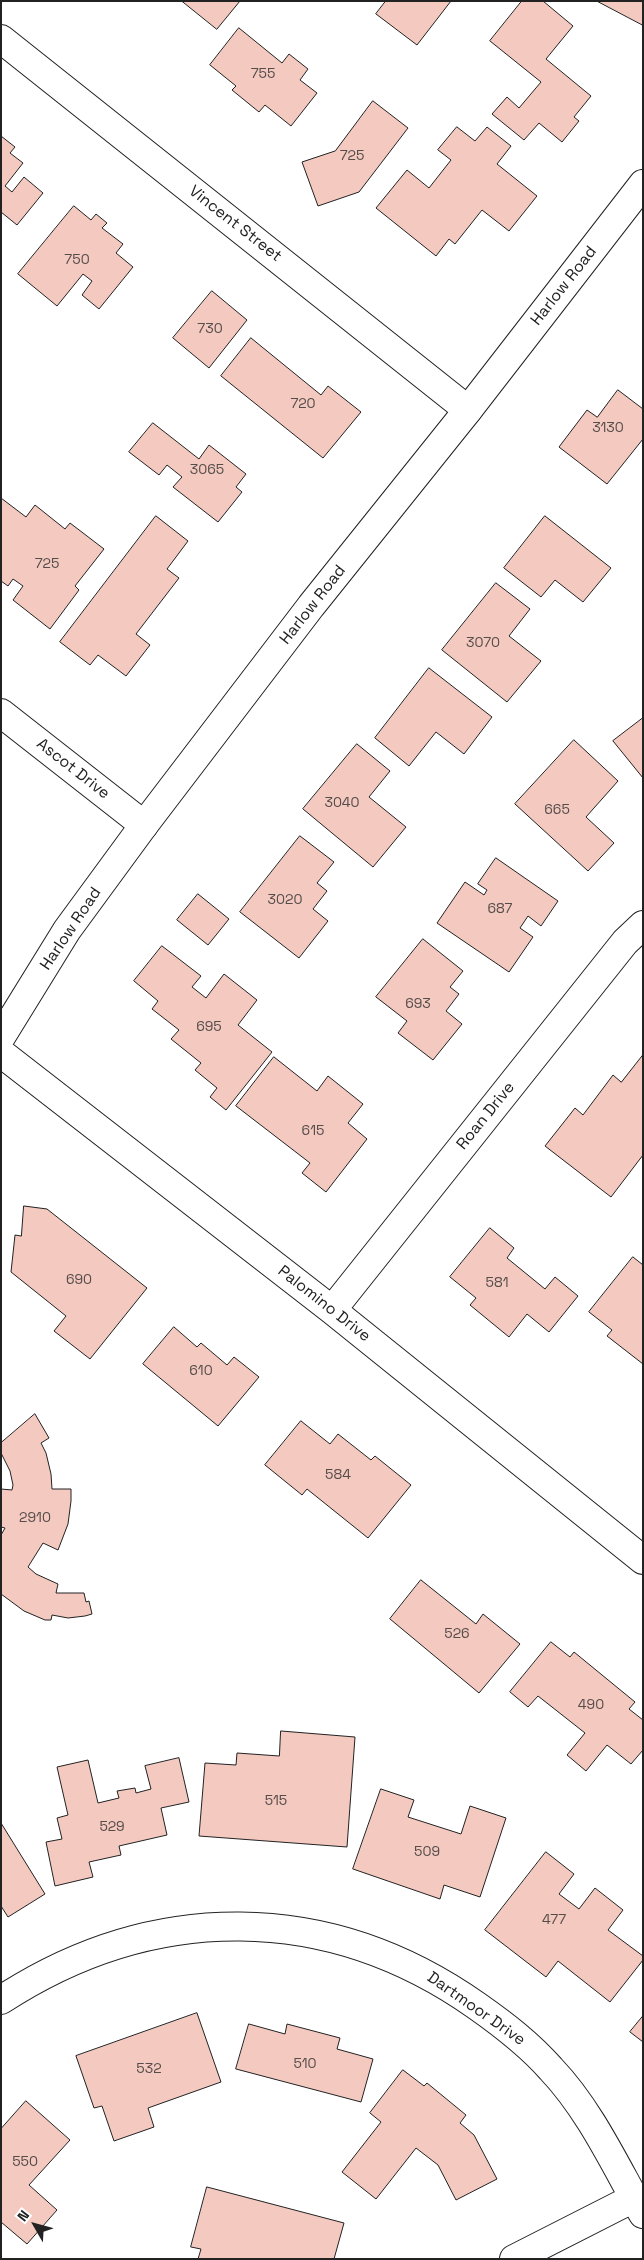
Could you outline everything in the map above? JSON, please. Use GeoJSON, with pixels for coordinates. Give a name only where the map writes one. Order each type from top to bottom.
{"type":"FeatureCollection","features":[{"type":"Feature","properties":{"kind":"street","name":"Vincent Street"},"geometry":{"type":"LineString","coordinates":[[1,39],[468,410]]}},
{"type":"Feature","properties":{"kind":"street","name":"Harlow Road"},"geometry":{"type":"LineString","coordinates":[[1,1037],[67,930],[144,825],[322,593],[468,410],[643,184]]}},
{"type":"Feature","properties":{"kind":"street","name":"Ascot Drive"},"geometry":{"type":"LineString","coordinates":[[1,713],[144,825]]}},
{"type":"Feature","properties":{"kind":"street","name":"Roan Drive"},"geometry":{"type":"LineString","coordinates":[[332,1310],[637,941]]}},
{"type":"Feature","properties":{"kind":"street","name":"Palomino Drive"},"geometry":{"type":"LineString","coordinates":[[1,1053],[332,1310],[643,1560]]}},
{"type":"Feature","properties":{"kind":"street","name":"Dartmoor Drive"},"geometry":{"type":"LineString","coordinates":[[1,2000],[36,1978],[73,1960],[161,1934],[197,1928],[238,1926],[306,1932],[372,1949],[401,1961],[452,1989],[524,2041],[577,2100],[638,2206]]}},
{"type":"Feature","properties":{"kind":"street"},"geometry":{"type":"LineString","coordinates":[[514,2259],[638,2206]]}},
{"type":"Feature","properties":{"kind":"building"},"geometry":{"type":"Polygon","coordinates":[[[182,1],[240,1],[217,29],[182,1]]]}},
{"type":"Feature","properties":{"kind":"building"},"geometry":{"type":"Polygon","coordinates":[[[386,1],[451,1],[417,45],[376,14],[386,1]]]}},
{"type":"Feature","properties":{"kind":"building"},"geometry":{"type":"Polygon","coordinates":[[[522,1],[543,1],[573,26],[546,59],[591,96],[574,117],[579,121],[562,142],[539,123],[524,140],[492,114],[507,97],[519,108],[541,82],[490,41],[522,1]]]}},
{"type":"Feature","properties":{"kind":"building"},"geometry":{"type":"Polygon","coordinates":[[[597,1],[643,1],[643,25],[597,1]]]}},
{"type":"Feature","properties":{"kind":"building"},"geometry":{"type":"Polygon","coordinates":[[[239,28],[282,63],[289,54],[308,69],[300,80],[317,93],[291,126],[265,105],[259,112],[232,90],[236,86],[210,65],[239,28]]]}},
{"type":"Feature","properties":{"kind":"building"},"geometry":{"type":"Polygon","coordinates":[[[373,101],[408,128],[359,192],[318,206],[302,162],[335,151],[373,101]]]}},
{"type":"Feature","properties":{"kind":"building"},"geometry":{"type":"Polygon","coordinates":[[[457,127],[475,141],[487,127],[511,146],[497,164],[537,196],[509,231],[482,210],[455,244],[449,239],[436,256],[376,208],[407,170],[429,188],[451,160],[438,150],[457,127]]]}},
{"type":"Feature","properties":{"kind":"building"},"geometry":{"type":"Polygon","coordinates":[[[1,136],[15,147],[10,153],[23,163],[5,186],[12,192],[24,177],[43,193],[17,225],[1,212],[1,136]]]}},
{"type":"Feature","properties":{"kind":"building"},"geometry":{"type":"Polygon","coordinates":[[[74,206],[91,220],[96,214],[107,223],[102,228],[123,244],[116,253],[133,267],[99,309],[82,295],[92,281],[83,274],[57,306],[18,274],[74,206]]]}},
{"type":"Feature","properties":{"kind":"building"},"geometry":{"type":"Polygon","coordinates":[[[212,291],[247,320],[209,368],[173,338],[212,291]]]}},
{"type":"Feature","properties":{"kind":"building"},"geometry":{"type":"Polygon","coordinates":[[[251,338],[321,395],[328,386],[361,412],[323,458],[221,376],[251,338]]]}},
{"type":"Feature","properties":{"kind":"building"},"geometry":{"type":"Polygon","coordinates":[[[618,390],[643,409],[643,439],[607,484],[559,447],[587,410],[597,417],[618,390]]]}},
{"type":"Feature","properties":{"kind":"building"},"geometry":{"type":"Polygon","coordinates":[[[153,423],[199,459],[209,445],[246,474],[236,487],[242,492],[218,522],[173,487],[182,477],[167,465],[159,475],[129,452],[153,423]]]}},
{"type":"Feature","properties":{"kind":"building"},"geometry":{"type":"Polygon","coordinates":[[[1,498],[26,517],[35,505],[65,529],[70,523],[104,549],[75,586],[79,590],[50,629],[13,600],[23,586],[13,579],[8,586],[1,581],[1,498]]]}},
{"type":"Feature","properties":{"kind":"building"},"geometry":{"type":"Polygon","coordinates":[[[156,516],[188,541],[167,569],[179,578],[136,634],[150,645],[126,676],[98,655],[90,665],[60,642],[156,516]]]}},
{"type":"Feature","properties":{"kind":"building"},"geometry":{"type":"Polygon","coordinates":[[[545,516],[611,568],[583,602],[555,580],[541,597],[504,568],[545,516]]]}},
{"type":"Feature","properties":{"kind":"building"},"geometry":{"type":"Polygon","coordinates":[[[496,583],[530,609],[509,636],[541,661],[507,702],[442,650],[496,583]]]}},
{"type":"Feature","properties":{"kind":"building"},"geometry":{"type":"Polygon","coordinates":[[[429,668],[492,717],[464,754],[436,732],[409,766],[375,738],[429,668]]]}},
{"type":"Feature","properties":{"kind":"building"},"geometry":{"type":"Polygon","coordinates":[[[643,718],[643,778],[613,741],[643,718]]]}},
{"type":"Feature","properties":{"kind":"building"},"geometry":{"type":"Polygon","coordinates":[[[574,740],[618,781],[586,817],[614,843],[588,871],[515,804],[574,740]]]}},
{"type":"Feature","properties":{"kind":"building"},"geometry":{"type":"Polygon","coordinates":[[[357,744],[390,771],[369,797],[406,827],[373,867],[303,809],[357,744]]]}},
{"type":"Feature","properties":{"kind":"building"},"geometry":{"type":"Polygon","coordinates":[[[300,836],[334,862],[317,883],[327,891],[313,909],[328,921],[299,958],[240,912],[300,836]]]}},
{"type":"Feature","properties":{"kind":"building"},"geometry":{"type":"Polygon","coordinates":[[[496,858],[558,901],[541,926],[528,916],[520,928],[533,937],[509,972],[437,923],[465,882],[484,895],[487,890],[478,884],[496,858]]]}},
{"type":"Feature","properties":{"kind":"building"},"geometry":{"type":"Polygon","coordinates":[[[198,894],[229,919],[208,945],[177,920],[198,894]]]}},
{"type":"Feature","properties":{"kind":"building"},"geometry":{"type":"Polygon","coordinates":[[[423,939],[463,971],[450,987],[459,994],[446,1011],[462,1024],[433,1060],[398,1033],[407,1021],[376,997],[423,939]]]}},
{"type":"Feature","properties":{"kind":"building"},"geometry":{"type":"Polygon","coordinates":[[[162,946],[201,976],[192,987],[206,998],[224,974],[257,1000],[238,1025],[272,1052],[226,1110],[210,1097],[217,1088],[195,1070],[201,1063],[171,1039],[179,1030],[152,1009],[158,1001],[134,981],[162,946]]]}},
{"type":"Feature","properties":{"kind":"building"},"geometry":{"type":"Polygon","coordinates":[[[643,1055],[643,1155],[611,1197],[545,1146],[575,1108],[583,1115],[613,1075],[621,1082],[643,1055]]]}},
{"type":"Feature","properties":{"kind":"building"},"geometry":{"type":"Polygon","coordinates":[[[274,1057],[317,1091],[328,1076],[363,1104],[348,1123],[367,1139],[326,1192],[302,1173],[310,1163],[236,1106],[274,1057]]]}},
{"type":"Feature","properties":{"kind":"building"},"geometry":{"type":"Polygon","coordinates":[[[24,1206],[47,1209],[147,1288],[90,1359],[54,1331],[66,1316],[11,1272],[15,1235],[21,1236],[24,1206]]]}},
{"type":"Feature","properties":{"kind":"building"},"geometry":{"type":"Polygon","coordinates":[[[490,1228],[514,1248],[507,1258],[545,1289],[555,1277],[578,1296],[549,1332],[527,1314],[509,1337],[470,1305],[476,1298],[450,1277],[490,1228]]]}},
{"type":"Feature","properties":{"kind":"building"},"geometry":{"type":"Polygon","coordinates":[[[633,1257],[643,1265],[643,1364],[607,1336],[612,1330],[589,1312],[633,1257]]]}},
{"type":"Feature","properties":{"kind":"building"},"geometry":{"type":"Polygon","coordinates":[[[174,1327],[197,1347],[201,1343],[227,1365],[234,1357],[259,1377],[218,1426],[143,1364],[174,1327]]]}},
{"type":"Feature","properties":{"kind":"building"},"geometry":{"type":"Polygon","coordinates":[[[35,1414],[49,1438],[41,1443],[46,1453],[52,1489],[71,1489],[71,1501],[68,1524],[58,1550],[43,1543],[28,1567],[36,1574],[58,1584],[56,1593],[84,1593],[86,1602],[89,1601],[92,1614],[85,1616],[68,1618],[52,1615],[51,1620],[45,1620],[24,1611],[1,1594],[1,1535],[5,1528],[1,1527],[1,1489],[12,1490],[13,1485],[10,1471],[1,1453],[1,1443],[35,1414]]]}},
{"type":"Feature","properties":{"kind":"building"},"geometry":{"type":"Polygon","coordinates":[[[301,1421],[330,1444],[338,1434],[371,1460],[375,1456],[411,1485],[368,1538],[307,1489],[302,1495],[265,1465],[301,1421]]]}},
{"type":"Feature","properties":{"kind":"building"},"geometry":{"type":"Polygon","coordinates":[[[421,1580],[476,1624],[483,1614],[520,1644],[479,1693],[390,1619],[421,1580]]]}},
{"type":"Feature","properties":{"kind":"building"},"geometry":{"type":"Polygon","coordinates":[[[551,1642],[570,1657],[574,1652],[635,1702],[629,1709],[643,1720],[643,1750],[631,1764],[607,1745],[586,1771],[567,1755],[585,1733],[538,1696],[528,1707],[510,1692],[551,1642]]]}},
{"type":"Feature","properties":{"kind":"building"},"geometry":{"type":"Polygon","coordinates":[[[281,1731],[355,1737],[347,1847],[199,1836],[205,1763],[236,1765],[237,1753],[279,1756],[281,1731]]]}},
{"type":"Feature","properties":{"kind":"building"},"geometry":{"type":"Polygon","coordinates":[[[179,1758],[189,1802],[161,1808],[167,1835],[119,1846],[121,1855],[89,1862],[93,1877],[55,1886],[46,1842],[62,1839],[57,1818],[68,1815],[57,1767],[88,1760],[98,1803],[119,1798],[117,1791],[135,1788],[136,1793],[151,1789],[145,1766],[179,1758]]]}},
{"type":"Feature","properties":{"kind":"building"},"geometry":{"type":"Polygon","coordinates":[[[381,1789],[414,1800],[408,1817],[461,1834],[470,1806],[506,1818],[480,1897],[444,1885],[440,1899],[353,1869],[381,1789]]]}},
{"type":"Feature","properties":{"kind":"building"},"geometry":{"type":"Polygon","coordinates":[[[1,1823],[45,1894],[8,1917],[1,1906],[1,1823]]]}},
{"type":"Feature","properties":{"kind":"building"},"geometry":{"type":"Polygon","coordinates":[[[546,1852],[574,1874],[559,1894],[579,1909],[595,1888],[623,1910],[608,1930],[643,1956],[643,1960],[610,2002],[558,1961],[546,1977],[485,1930],[546,1852]]]}},
{"type":"Feature","properties":{"kind":"building"},"geometry":{"type":"Polygon","coordinates":[[[197,2013],[221,2082],[148,2108],[154,2127],[114,2141],[102,2106],[94,2108],[76,2056],[197,2013]]]}},
{"type":"Feature","properties":{"kind":"building"},"geometry":{"type":"Polygon","coordinates":[[[643,2016],[643,2042],[630,2032],[643,2016]]]}},
{"type":"Feature","properties":{"kind":"building"},"geometry":{"type":"Polygon","coordinates":[[[249,2024],[285,2034],[287,2024],[340,2038],[337,2049],[373,2059],[361,2102],[236,2069],[249,2024]]]}},
{"type":"Feature","properties":{"kind":"building"},"geometry":{"type":"Polygon","coordinates":[[[403,2070],[424,2086],[427,2083],[466,2115],[460,2123],[474,2135],[497,2179],[456,2200],[438,2165],[416,2148],[376,2199],[342,2172],[381,2122],[370,2113],[403,2070]]]}},
{"type":"Feature","properties":{"kind":"building"},"geometry":{"type":"Polygon","coordinates":[[[26,2101],[70,2140],[29,2185],[57,2210],[27,2244],[1,2222],[1,2129],[26,2101]]]}},
{"type":"Feature","properties":{"kind":"building"},"geometry":{"type":"Polygon","coordinates":[[[207,2187],[344,2223],[334,2259],[198,2259],[201,2249],[191,2247],[207,2187]]]}}]}
